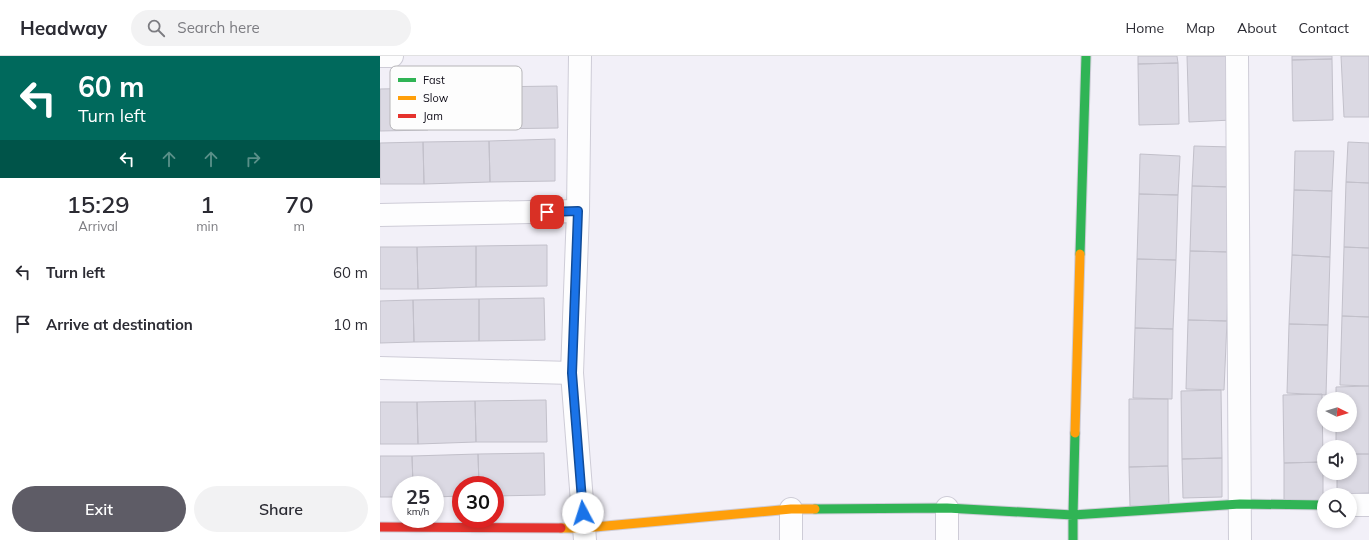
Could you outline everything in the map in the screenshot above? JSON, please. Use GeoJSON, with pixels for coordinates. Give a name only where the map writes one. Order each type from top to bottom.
{"type":"FeatureCollection","features":[{"type":"Feature","properties":{"kind":"street"},"geometry":{"type":"LineString","coordinates":[[380,56],[392,56]]}},
{"type":"Feature","properties":{"kind":"street"},"geometry":{"type":"LineString","coordinates":[[580,56],[578,211],[572,373],[585,534]]}},
{"type":"Feature","properties":{"kind":"street"},"geometry":{"type":"LineString","coordinates":[[1073,540],[1086,56]]}},
{"type":"Feature","properties":{"kind":"street"},"geometry":{"type":"LineString","coordinates":[[1237,56],[1240,540]]}},
{"type":"Feature","properties":{"kind":"street"},"geometry":{"type":"LineString","coordinates":[[380,215],[578,211]]}},
{"type":"Feature","properties":{"kind":"street"},"geometry":{"type":"LineString","coordinates":[[380,368],[572,373]]}},
{"type":"Feature","properties":{"kind":"street"},"geometry":{"type":"LineString","coordinates":[[380,527],[585,534],[791,509],[947,508],[1073,515],[1240,504],[1317,505]]}},
{"type":"Feature","properties":{"kind":"street"},"geometry":{"type":"LineString","coordinates":[[1357,505],[1369,505]]}},
{"type":"Feature","properties":{"kind":"street"},"geometry":{"type":"LineString","coordinates":[[947,508],[948,540]]}},
{"type":"Feature","properties":{"kind":"street"},"geometry":{"type":"LineString","coordinates":[[791,509],[791,540]]}},
{"type":"Feature","properties":{"kind":"building"},"geometry":{"type":"Polygon","coordinates":[[[1138,56],[1177,56],[1178,63],[1138,64],[1138,56]]]}},
{"type":"Feature","properties":{"kind":"building"},"geometry":{"type":"Polygon","coordinates":[[[1187,56],[1230,56],[1232,120],[1189,122],[1187,56]]]}},
{"type":"Feature","properties":{"kind":"building"},"geometry":{"type":"Polygon","coordinates":[[[1292,56],[1332,56],[1332,59],[1292,60],[1292,56]]]}},
{"type":"Feature","properties":{"kind":"building"},"geometry":{"type":"Polygon","coordinates":[[[1341,56],[1369,56],[1369,117],[1344,117],[1341,56]]]}},
{"type":"Feature","properties":{"kind":"building"},"geometry":{"type":"Polygon","coordinates":[[[1332,59],[1333,120],[1293,121],[1292,60],[1332,59]]]}},
{"type":"Feature","properties":{"kind":"building"},"geometry":{"type":"Polygon","coordinates":[[[1178,63],[1179,124],[1139,125],[1138,64],[1178,63]]]}},
{"type":"Feature","properties":{"kind":"building"},"geometry":{"type":"Polygon","coordinates":[[[522,86],[557,86],[558,128],[522,129],[522,86]]]}},
{"type":"Feature","properties":{"kind":"building"},"geometry":{"type":"Polygon","coordinates":[[[380,89],[390,89],[390,130],[428,130],[380,131],[380,89]]]}},
{"type":"Feature","properties":{"kind":"building"},"geometry":{"type":"Polygon","coordinates":[[[555,139],[555,181],[490,182],[489,141],[555,139]]]}},
{"type":"Feature","properties":{"kind":"building"},"geometry":{"type":"Polygon","coordinates":[[[489,141],[490,182],[424,184],[423,142],[489,141]]]}},
{"type":"Feature","properties":{"kind":"building"},"geometry":{"type":"Polygon","coordinates":[[[423,142],[424,184],[380,184],[380,143],[423,142]]]}},
{"type":"Feature","properties":{"kind":"building"},"geometry":{"type":"Polygon","coordinates":[[[1348,142],[1369,143],[1369,183],[1346,182],[1348,142]]]}},
{"type":"Feature","properties":{"kind":"building"},"geometry":{"type":"Polygon","coordinates":[[[1194,146],[1232,147],[1231,187],[1192,186],[1194,146]]]}},
{"type":"Feature","properties":{"kind":"building"},"geometry":{"type":"Polygon","coordinates":[[[1295,151],[1334,151],[1332,191],[1294,190],[1295,151]]]}},
{"type":"Feature","properties":{"kind":"building"},"geometry":{"type":"Polygon","coordinates":[[[1140,154],[1180,156],[1178,195],[1139,194],[1140,154]]]}},
{"type":"Feature","properties":{"kind":"building"},"geometry":{"type":"Polygon","coordinates":[[[1346,182],[1369,183],[1369,248],[1344,247],[1346,182]]]}},
{"type":"Feature","properties":{"kind":"building"},"geometry":{"type":"Polygon","coordinates":[[[1192,186],[1231,187],[1229,252],[1190,251],[1192,186]]]}},
{"type":"Feature","properties":{"kind":"building"},"geometry":{"type":"Polygon","coordinates":[[[1294,190],[1332,191],[1330,257],[1292,255],[1294,190]]]}},
{"type":"Feature","properties":{"kind":"building"},"geometry":{"type":"Polygon","coordinates":[[[1139,194],[1178,195],[1176,260],[1137,259],[1139,194]]]}},
{"type":"Feature","properties":{"kind":"building"},"geometry":{"type":"Polygon","coordinates":[[[547,245],[547,286],[476,287],[476,246],[547,245]]]}},
{"type":"Feature","properties":{"kind":"building"},"geometry":{"type":"Polygon","coordinates":[[[476,246],[476,287],[418,289],[417,247],[476,246]]]}},
{"type":"Feature","properties":{"kind":"building"},"geometry":{"type":"Polygon","coordinates":[[[380,247],[417,247],[418,289],[380,289],[380,247]]]}},
{"type":"Feature","properties":{"kind":"building"},"geometry":{"type":"Polygon","coordinates":[[[1344,247],[1369,248],[1369,317],[1342,316],[1344,247]]]}},
{"type":"Feature","properties":{"kind":"building"},"geometry":{"type":"Polygon","coordinates":[[[1190,251],[1229,252],[1227,321],[1188,320],[1190,251]]]}},
{"type":"Feature","properties":{"kind":"building"},"geometry":{"type":"Polygon","coordinates":[[[1292,255],[1330,257],[1328,325],[1289,324],[1292,255]]]}},
{"type":"Feature","properties":{"kind":"building"},"geometry":{"type":"Polygon","coordinates":[[[1137,259],[1176,260],[1173,329],[1135,328],[1137,259]]]}},
{"type":"Feature","properties":{"kind":"building"},"geometry":{"type":"Polygon","coordinates":[[[544,298],[545,340],[479,341],[479,299],[544,298]]]}},
{"type":"Feature","properties":{"kind":"building"},"geometry":{"type":"Polygon","coordinates":[[[479,299],[479,341],[414,342],[413,300],[479,299]]]}},
{"type":"Feature","properties":{"kind":"building"},"geometry":{"type":"Polygon","coordinates":[[[413,300],[414,342],[380,343],[380,301],[413,300]]]}},
{"type":"Feature","properties":{"kind":"building"},"geometry":{"type":"Polygon","coordinates":[[[1342,316],[1369,317],[1369,386],[1340,385],[1342,316]]]}},
{"type":"Feature","properties":{"kind":"building"},"geometry":{"type":"Polygon","coordinates":[[[1188,320],[1227,321],[1224,390],[1186,389],[1188,320]]]}},
{"type":"Feature","properties":{"kind":"building"},"geometry":{"type":"Polygon","coordinates":[[[1289,324],[1328,325],[1326,392],[1317,392],[1317,395],[1287,393],[1289,324]]]}},
{"type":"Feature","properties":{"kind":"building"},"geometry":{"type":"Polygon","coordinates":[[[1135,328],[1173,329],[1172,399],[1133,398],[1135,328]]]}},
{"type":"Feature","properties":{"kind":"building"},"geometry":{"type":"Polygon","coordinates":[[[1369,386],[1369,454],[1357,454],[1357,440],[1336,440],[1336,432],[1357,432],[1357,392],[1336,392],[1336,387],[1369,386]]]}},
{"type":"Feature","properties":{"kind":"building"},"geometry":{"type":"Polygon","coordinates":[[[1221,390],[1222,458],[1182,459],[1181,391],[1221,390]]]}},
{"type":"Feature","properties":{"kind":"building"},"geometry":{"type":"Polygon","coordinates":[[[1317,394],[1317,432],[1323,432],[1323,440],[1317,440],[1317,462],[1284,463],[1283,395],[1317,394]]]}},
{"type":"Feature","properties":{"kind":"building"},"geometry":{"type":"Polygon","coordinates":[[[1129,399],[1168,399],[1168,466],[1129,467],[1129,399]]]}},
{"type":"Feature","properties":{"kind":"building"},"geometry":{"type":"Polygon","coordinates":[[[546,400],[547,442],[476,442],[475,401],[546,400]]]}},
{"type":"Feature","properties":{"kind":"building"},"geometry":{"type":"Polygon","coordinates":[[[475,401],[476,442],[418,444],[417,402],[475,401]]]}},
{"type":"Feature","properties":{"kind":"building"},"geometry":{"type":"Polygon","coordinates":[[[380,402],[417,402],[418,444],[380,444],[380,402]]]}},
{"type":"Feature","properties":{"kind":"building"},"geometry":{"type":"Polygon","coordinates":[[[544,453],[545,495],[504,496],[504,476],[479,476],[478,454],[544,453]]]}},
{"type":"Feature","properties":{"kind":"building"},"geometry":{"type":"Polygon","coordinates":[[[478,454],[479,476],[452,476],[452,496],[444,497],[444,476],[413,476],[412,456],[478,454]]]}},
{"type":"Feature","properties":{"kind":"building"},"geometry":{"type":"Polygon","coordinates":[[[1357,454],[1369,454],[1369,493],[1357,493],[1357,488],[1337,488],[1337,480],[1357,480],[1357,454]]]}},
{"type":"Feature","properties":{"kind":"building"},"geometry":{"type":"Polygon","coordinates":[[[380,456],[412,456],[413,476],[392,476],[392,497],[380,497],[380,456]]]}},
{"type":"Feature","properties":{"kind":"building"},"geometry":{"type":"Polygon","coordinates":[[[1222,458],[1222,497],[1183,498],[1182,459],[1222,458]]]}},
{"type":"Feature","properties":{"kind":"building"},"geometry":{"type":"Polygon","coordinates":[[[1317,462],[1317,480],[1323,480],[1323,488],[1317,488],[1317,502],[1284,502],[1284,463],[1317,462]]]}},
{"type":"Feature","properties":{"kind":"building"},"geometry":{"type":"Polygon","coordinates":[[[1168,466],[1169,506],[1130,506],[1129,467],[1168,466]]]}},
{"type":"Feature","properties":{"kind":"traffic: fast"},"geometry":{"type":"LineString","coordinates":[[1080,254],[1086,56]]}},
{"type":"Feature","properties":{"kind":"traffic: fast"},"geometry":{"type":"LineString","coordinates":[[1075,433],[1073,515],[1240,504],[1317,505]]}},
{"type":"Feature","properties":{"kind":"traffic: fast"},"geometry":{"type":"LineString","coordinates":[[815,509],[947,508],[1073,515],[1073,540]]}},
{"type":"Feature","properties":{"kind":"traffic: slow"},"geometry":{"type":"LineString","coordinates":[[1075,433],[1080,254]]}},
{"type":"Feature","properties":{"kind":"traffic: slow"},"geometry":{"type":"LineString","coordinates":[[561,528],[584,528],[791,509],[815,509]]}},
{"type":"Feature","properties":{"kind":"traffic: jam"},"geometry":{"type":"LineString","coordinates":[[380,527],[561,528]]}},
{"type":"Feature","properties":{"kind":"route"},"geometry":{"type":"LineString","coordinates":[[547,212],[578,211],[572,373],[583,513]]}}]}
